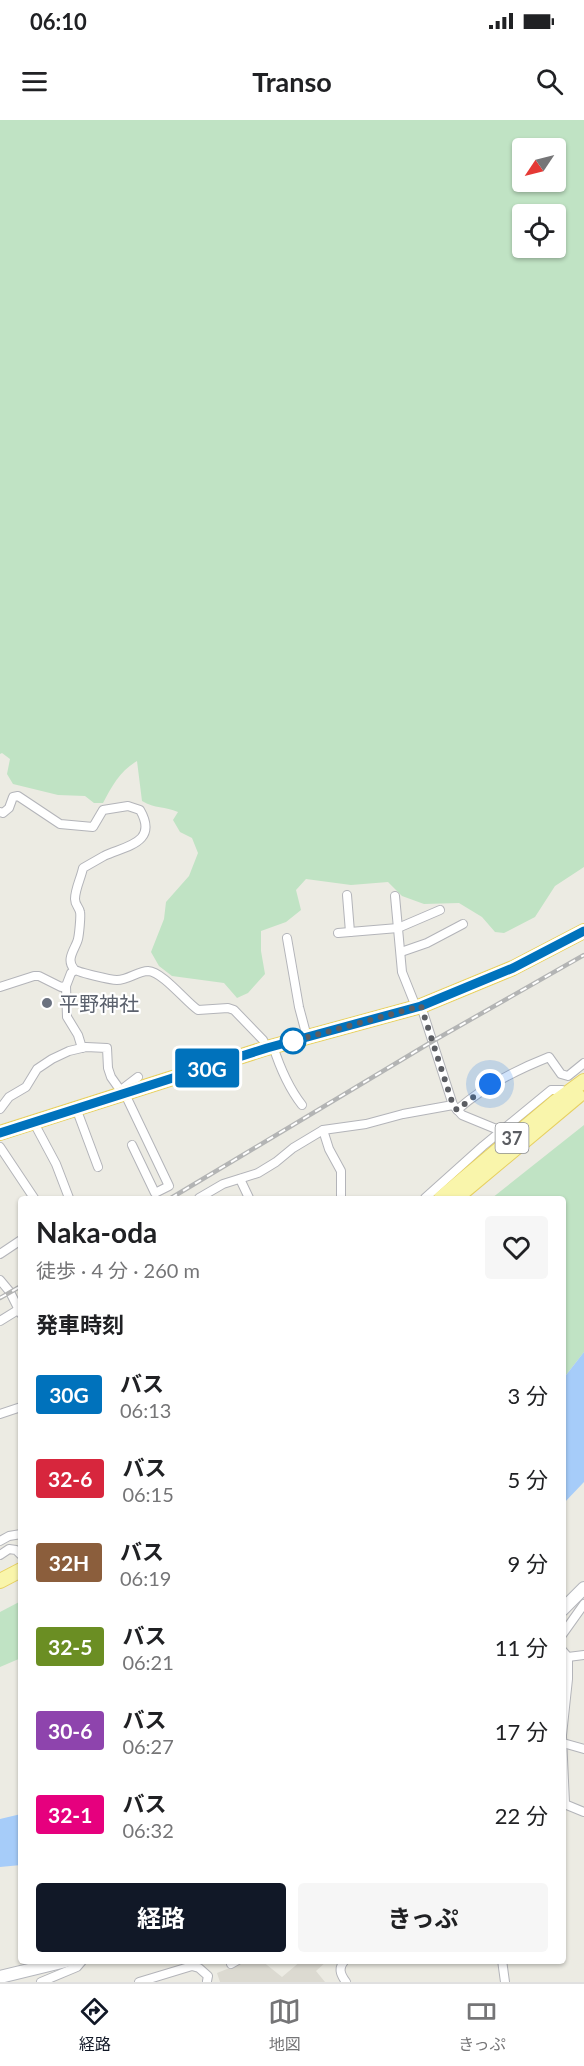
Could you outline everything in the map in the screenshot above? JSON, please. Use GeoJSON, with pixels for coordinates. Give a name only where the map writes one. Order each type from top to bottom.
{"type":"FeatureCollection","features":[{"type":"Feature","properties":{"kind":"main road"},"geometry":{"type":"LineString","coordinates":[[0,1133],[270,1047],[418,1007],[513,968],[584,931]]}},
{"type":"Feature","properties":{"kind":"main road","name":"37"},"geometry":{"type":"LineString","coordinates":[[458,1196],[569,1097],[584,1080]]}},
{"type":"Feature","properties":{"kind":"main road","name":"37"},"geometry":{"type":"LineString","coordinates":[[444,1196],[569,1097],[584,1091]]}},
{"type":"Feature","properties":{"kind":"main road"},"geometry":{"type":"LineString","coordinates":[[0,1571],[18,1561]]}},
{"type":"Feature","properties":{"kind":"main road"},"geometry":{"type":"LineString","coordinates":[[0,1581],[18,1572]]}},
{"type":"Feature","properties":{"kind":"street"},"geometry":{"type":"LineString","coordinates":[[0,812],[3,813],[9,808],[13,797],[18,796],[60,824],[93,827],[103,810],[128,806],[140,810],[144,817],[144,834],[140,840],[133,845],[103,856],[83,868],[75,902],[80,913],[78,940],[73,948],[71,960],[75,971]]}},
{"type":"Feature","properties":{"kind":"street"},"geometry":{"type":"LineString","coordinates":[[347,894],[350,932]]}},
{"type":"Feature","properties":{"kind":"street"},"geometry":{"type":"LineString","coordinates":[[395,896],[402,972],[418,1007],[455,1107],[462,1114],[501,1131]]}},
{"type":"Feature","properties":{"kind":"street"},"geometry":{"type":"LineString","coordinates":[[338,933],[398,928],[440,910]]}},
{"type":"Feature","properties":{"kind":"street"},"geometry":{"type":"LineString","coordinates":[[400,952],[427,943],[464,924]]}},
{"type":"Feature","properties":{"kind":"street"},"geometry":{"type":"LineString","coordinates":[[287,938],[299,1007],[307,1037]]}},
{"type":"Feature","properties":{"kind":"street"},"geometry":{"type":"LineString","coordinates":[[82,1048],[78,1035],[67,1017],[66,986],[71,973],[75,971],[123,980],[147,971],[156,974],[198,1010],[228,1008],[234,1010],[270,1047],[288,1085],[302,1105]]}},
{"type":"Feature","properties":{"kind":"street"},"geometry":{"type":"LineString","coordinates":[[0,987],[34,976],[39,976],[58,987],[66,986]]}},
{"type":"Feature","properties":{"kind":"street"},"geometry":{"type":"LineString","coordinates":[[0,1109],[9,1097],[26,1087],[37,1069],[52,1059],[82,1048],[107,1048],[111,1077],[123,1093],[169,1186],[155,1193],[132,1145]]}},
{"type":"Feature","properties":{"kind":"street"},"geometry":{"type":"LineString","coordinates":[[203,1196],[224,1184],[267,1167],[323,1130],[366,1124],[403,1114],[455,1107],[490,1084],[527,1065],[549,1057],[561,1074],[568,1076],[584,1063]]}},
{"type":"Feature","properties":{"kind":"street"},"geometry":{"type":"LineString","coordinates":[[123,1093],[138,1077]]}},
{"type":"Feature","properties":{"kind":"street"},"geometry":{"type":"LineString","coordinates":[[427,1196],[551,1090],[562,1090],[569,1097]]}},
{"type":"Feature","properties":{"kind":"street"},"geometry":{"type":"LineString","coordinates":[[76,1108],[98,1167]]}},
{"type":"Feature","properties":{"kind":"street"},"geometry":{"type":"LineString","coordinates":[[33,1121],[56,1164],[68,1196]]}},
{"type":"Feature","properties":{"kind":"street"},"geometry":{"type":"LineString","coordinates":[[323,1130],[329,1149],[341,1171],[341,1196]]}},
{"type":"Feature","properties":{"kind":"street"},"geometry":{"type":"LineString","coordinates":[[0,1147],[33,1196]]}},
{"type":"Feature","properties":{"kind":"street"},"geometry":{"type":"LineString","coordinates":[[240,1179],[248,1196]]}},
{"type":"Feature","properties":{"kind":"street"},"geometry":{"type":"LineString","coordinates":[[0,1254],[18,1242]]}},
{"type":"Feature","properties":{"kind":"street"},"geometry":{"type":"LineString","coordinates":[[0,1280],[18,1306]]}},
{"type":"Feature","properties":{"kind":"street"},"geometry":{"type":"LineString","coordinates":[[0,1321],[18,1311]]}},
{"type":"Feature","properties":{"kind":"street"},"geometry":{"type":"LineString","coordinates":[[0,1414],[18,1408]]}},
{"type":"Feature","properties":{"kind":"street"},"geometry":{"type":"LineString","coordinates":[[0,1541],[18,1534]]}},
{"type":"Feature","properties":{"kind":"street"},"geometry":{"type":"LineString","coordinates":[[0,1554],[9,1549],[18,1552]]}},
{"type":"Feature","properties":{"kind":"street"},"geometry":{"type":"LineString","coordinates":[[566,1606],[584,1588]]}},
{"type":"Feature","properties":{"kind":"street"},"geometry":{"type":"LineString","coordinates":[[566,1629],[584,1604]]}},
{"type":"Feature","properties":{"kind":"street"},"geometry":{"type":"LineString","coordinates":[[566,1653],[584,1655]]}},
{"type":"Feature","properties":{"kind":"street"},"geometry":{"type":"LineString","coordinates":[[566,1662],[568,1679],[566,1698]]}},
{"type":"Feature","properties":{"kind":"street"},"geometry":{"type":"LineString","coordinates":[[566,1744],[584,1749]]}},
{"type":"Feature","properties":{"kind":"street"},"geometry":{"type":"LineString","coordinates":[[566,1804],[584,1812]]}},
{"type":"Feature","properties":{"kind":"street"},"geometry":{"type":"LineString","coordinates":[[0,1977],[54,1964]]}},
{"type":"Feature","properties":{"kind":"street"},"geometry":{"type":"LineString","coordinates":[[45,1981],[64,1978],[80,1964]]}},
{"type":"Feature","properties":{"kind":"street"},"geometry":{"type":"LineString","coordinates":[[341,1964],[340,1972],[346,1982]]}},
{"type":"Feature","properties":{"kind":"street"},"geometry":{"type":"LineString","coordinates":[[503,1964],[505,1982]]}},
{"type":"Feature","properties":{"kind":"street"},"geometry":{"type":"LineString","coordinates":[[139,1982],[192,1966],[199,1968],[208,1976],[207,1981]]}},
{"type":"Feature","properties":{"kind":"shaded area"},"geometry":{"type":"Polygon","coordinates":[[[240,1964],[266,1964],[282,1977],[297,1964],[324,1964],[316,1971],[325,1982],[220,1982],[217,1973],[240,1964]]]}},
{"type":"Feature","properties":{"kind":"green space"},"geometry":{"type":"Polygon","coordinates":[[[0,120],[584,120],[584,867],[555,886],[535,917],[504,933],[495,932],[482,917],[459,903],[424,904],[402,896],[388,882],[351,885],[306,879],[296,890],[301,910],[286,922],[261,931],[261,951],[265,974],[248,993],[237,998],[224,983],[172,976],[159,966],[151,952],[164,919],[166,902],[189,876],[198,853],[192,838],[180,832],[173,820],[178,812],[142,801],[137,761],[121,774],[103,803],[94,803],[85,796],[58,795],[13,784],[7,774],[10,759],[0,754],[0,120]]]}},
{"type":"Feature","properties":{"kind":"green space"},"geometry":{"type":"Polygon","coordinates":[[[584,1125],[584,1352],[566,1375],[566,1196],[495,1196],[584,1125]]]}},
{"type":"Feature","properties":{"kind":"green space"},"geometry":{"type":"Polygon","coordinates":[[[18,1603],[18,1659],[0,1667],[0,1612],[18,1603]]]}},
{"type":"Feature","properties":{"kind":"water"},"geometry":{"type":"Polygon","coordinates":[[[584,1352],[584,1482],[566,1501],[566,1375],[584,1352]]]}},
{"type":"Feature","properties":{"kind":"water"},"geometry":{"type":"Polygon","coordinates":[[[18,1815],[18,1865],[0,1867],[0,1819],[18,1815]]]}},
{"type":"Feature","properties":{"kind":"railway"},"geometry":{"type":"LineString","coordinates":[[174,1196],[433,1041],[584,955]]}},
{"type":"Feature","properties":{"kind":"railway"},"geometry":{"type":"LineString","coordinates":[[0,1298],[18,1288]]}},
{"type":"Feature","properties":{"kind":"bus line","name":"30G"},"geometry":{"type":"LineString","coordinates":[[0,1133],[267,1048],[421,1006],[513,968],[584,931]]}},
{"type":"Feature","properties":{"kind":"place","name":"平野神社"},"geometry":{"type":"Point","coordinates":[47,1003]}},
{"type":"Feature","properties":{"kind":"route"},"geometry":{"type":"LineString","coordinates":[[293,1041],[290,1042],[421,1006],[453,1105],[457,1110],[490,1084]]}}]}
